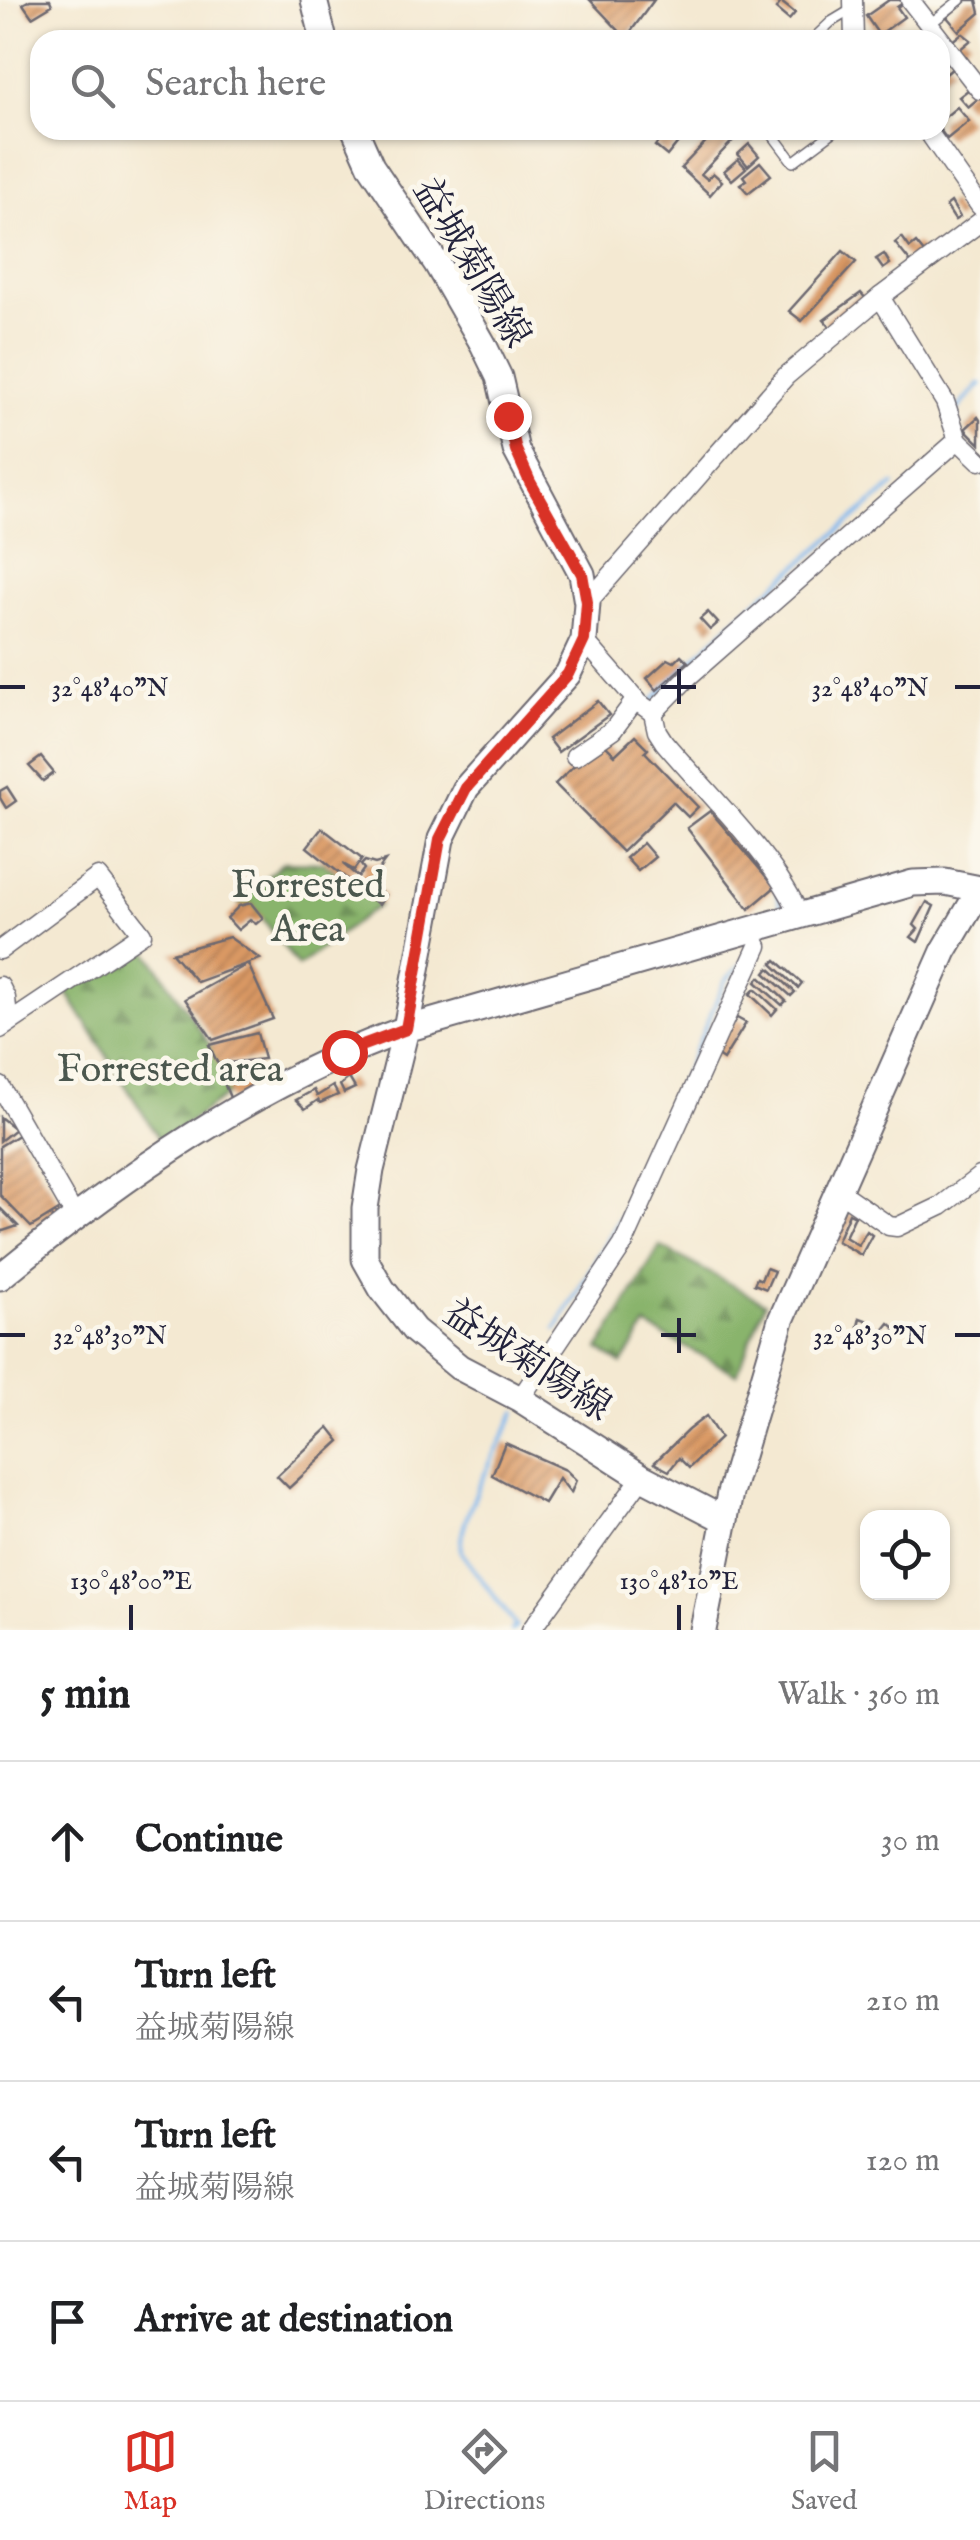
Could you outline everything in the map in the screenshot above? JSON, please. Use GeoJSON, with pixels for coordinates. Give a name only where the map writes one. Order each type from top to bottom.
{"type":"FeatureCollection","features":[{"type":"Feature","properties":{"kind":"main road"},"geometry":{"type":"LineString","coordinates":[[314,0],[322,30]]}},
{"type":"Feature","properties":{"kind":"main road","name":"益城菊陽線"},"geometry":{"type":"LineString","coordinates":[[359,140],[371,166],[437,264],[491,360],[516,450],[582,574],[587,602],[584,640],[568,674],[466,788],[440,839],[406,1029],[371,1170],[365,1208],[365,1259],[382,1289],[414,1330],[459,1367],[520,1399],[642,1477],[725,1520]]}},
{"type":"Feature","properties":{"kind":"main road"},"geometry":{"type":"LineString","coordinates":[[0,1277],[75,1216],[214,1123],[344,1052],[406,1029],[913,884],[945,882],[980,890],[944,951],[781,1320],[725,1520],[703,1630]]}},
{"type":"Feature","properties":{"kind":"street"},"geometry":{"type":"LineString","coordinates":[[910,0],[935,30]]}},
{"type":"Feature","properties":{"kind":"street"},"geometry":{"type":"LineString","coordinates":[[852,5],[853,30]]}},
{"type":"Feature","properties":{"kind":"street"},"geometry":{"type":"LineString","coordinates":[[950,50],[980,90]]}},
{"type":"Feature","properties":{"kind":"street"},"geometry":{"type":"LineString","coordinates":[[934,140],[980,206]]}},
{"type":"Feature","properties":{"kind":"street"},"geometry":{"type":"LineString","coordinates":[[587,602],[786,376],[880,296],[980,222]]}},
{"type":"Feature","properties":{"kind":"street"},"geometry":{"type":"LineString","coordinates":[[880,296],[944,402],[958,440],[980,461]]}},
{"type":"Feature","properties":{"kind":"street"},"geometry":{"type":"LineString","coordinates":[[653,713],[689,676],[958,440]]}},
{"type":"Feature","properties":{"kind":"street"},"geometry":{"type":"LineString","coordinates":[[584,640],[653,713],[656,731],[764,858],[791,894],[800,918]]}},
{"type":"Feature","properties":{"kind":"street"},"geometry":{"type":"LineString","coordinates":[[576,756],[613,730],[636,699]]}},
{"type":"Feature","properties":{"kind":"street"},"geometry":{"type":"LineString","coordinates":[[0,950],[98,877],[142,934],[0,1029]]}},
{"type":"Feature","properties":{"kind":"street"},"geometry":{"type":"LineString","coordinates":[[520,1399],[623,1244],[758,946]]}},
{"type":"Feature","properties":{"kind":"street"},"geometry":{"type":"LineString","coordinates":[[0,986],[7,1010],[0,1017]]}},
{"type":"Feature","properties":{"kind":"street"},"geometry":{"type":"LineString","coordinates":[[0,1086],[75,1216]]}},
{"type":"Feature","properties":{"kind":"street"},"geometry":{"type":"LineString","coordinates":[[838,1190],[889,1226],[897,1227],[942,1206],[980,1176]]}},
{"type":"Feature","properties":{"kind":"street"},"geometry":{"type":"LineString","coordinates":[[531,1630],[642,1477]]}},
{"type":"Feature","properties":{"kind":"lane"},"geometry":{"type":"LineString","coordinates":[[930,24],[960,0]]}},
{"type":"Feature","properties":{"kind":"lane"},"geometry":{"type":"LineString","coordinates":[[823,30],[852,5]]}},
{"type":"Feature","properties":{"kind":"lane"},"geometry":{"type":"LineString","coordinates":[[776,140],[793,162],[823,140]]}},
{"type":"Feature","properties":{"kind":"green space","name":"Forrested Area"},"geometry":{"type":"Polygon","coordinates":[[[283,862],[323,863],[379,905],[298,966],[251,903],[242,907],[239,903],[283,862]]]}},
{"type":"Feature","properties":{"kind":"green space","name":"Forrested area"},"geometry":{"type":"Polygon","coordinates":[[[140,940],[238,1087],[161,1142],[66,991],[140,940]]]}},
{"type":"Feature","properties":{"kind":"green space"},"geometry":{"type":"Polygon","coordinates":[[[660,1246],[765,1303],[737,1374],[646,1326],[622,1364],[599,1349],[660,1246]]]}},
{"type":"Feature","properties":{"kind":"building"},"geometry":{"type":"Polygon","coordinates":[[[50,0],[52,5],[32,17],[23,4],[50,0]]]}},
{"type":"Feature","properties":{"kind":"building"},"geometry":{"type":"Polygon","coordinates":[[[590,0],[654,0],[632,30],[618,30],[590,0]]]}},
{"type":"Feature","properties":{"kind":"building"},"geometry":{"type":"Polygon","coordinates":[[[889,0],[907,0],[897,7],[904,17],[886,30],[876,30],[866,16],[889,0]]]}},
{"type":"Feature","properties":{"kind":"building"},"geometry":{"type":"Polygon","coordinates":[[[967,0],[977,0],[980,13],[959,31],[947,17],[967,0]]]}},
{"type":"Feature","properties":{"kind":"building"},"geometry":{"type":"Polygon","coordinates":[[[781,2],[795,13],[789,20],[776,9],[781,2]]]}},
{"type":"Feature","properties":{"kind":"building"},"geometry":{"type":"Polygon","coordinates":[[[962,33],[971,40],[958,51],[951,42],[962,33]]]}},
{"type":"Feature","properties":{"kind":"building"},"geometry":{"type":"Polygon","coordinates":[[[973,86],[980,97],[968,107],[959,97],[973,86]]]}},
{"type":"Feature","properties":{"kind":"building"},"geometry":{"type":"Polygon","coordinates":[[[957,107],[969,121],[950,137],[950,113],[957,107]]]}},
{"type":"Feature","properties":{"kind":"building"},"geometry":{"type":"Polygon","coordinates":[[[660,140],[680,140],[667,156],[655,146],[660,140]]]}},
{"type":"Feature","properties":{"kind":"building"},"geometry":{"type":"Polygon","coordinates":[[[708,140],[733,140],[701,174],[707,179],[713,173],[722,181],[710,195],[681,168],[708,140]]]}},
{"type":"Feature","properties":{"kind":"building"},"geometry":{"type":"Polygon","coordinates":[[[749,144],[759,156],[748,166],[738,154],[749,144]]]}},
{"type":"Feature","properties":{"kind":"building"},"geometry":{"type":"Polygon","coordinates":[[[738,159],[746,168],[732,180],[724,171],[738,159]]]}},
{"type":"Feature","properties":{"kind":"building"},"geometry":{"type":"Polygon","coordinates":[[[760,162],[771,175],[748,193],[740,184],[746,180],[743,176],[760,162]]]}},
{"type":"Feature","properties":{"kind":"building"},"geometry":{"type":"Polygon","coordinates":[[[951,202],[960,217],[955,220],[946,206],[951,202]]]}},
{"type":"Feature","properties":{"kind":"building"},"geometry":{"type":"Polygon","coordinates":[[[902,237],[910,248],[916,243],[925,254],[912,264],[895,243],[902,237]]]}},
{"type":"Feature","properties":{"kind":"building"},"geometry":{"type":"Polygon","coordinates":[[[843,251],[856,262],[802,321],[789,311],[843,251]]]}},
{"type":"Feature","properties":{"kind":"building"},"geometry":{"type":"Polygon","coordinates":[[[884,254],[890,264],[883,269],[876,259],[884,254]]]}},
{"type":"Feature","properties":{"kind":"building"},"geometry":{"type":"Polygon","coordinates":[[[861,293],[867,300],[832,329],[824,320],[861,293]]]}},
{"type":"Feature","properties":{"kind":"building"},"geometry":{"type":"Polygon","coordinates":[[[978,417],[980,420],[980,444],[965,429],[978,417]]]}},
{"type":"Feature","properties":{"kind":"building"},"geometry":{"type":"Polygon","coordinates":[[[708,612],[718,623],[710,630],[700,619],[708,612]]]}},
{"type":"Feature","properties":{"kind":"building"},"geometry":{"type":"Polygon","coordinates":[[[681,655],[688,662],[657,690],[647,678],[668,659],[674,662],[681,655]]]}},
{"type":"Feature","properties":{"kind":"building"},"geometry":{"type":"Polygon","coordinates":[[[598,701],[609,715],[558,752],[548,739],[598,701]]]}},
{"type":"Feature","properties":{"kind":"building"},"geometry":{"type":"Polygon","coordinates":[[[635,736],[648,749],[645,752],[698,807],[688,817],[673,802],[622,852],[555,784],[600,740],[615,755],[635,736]]]}},
{"type":"Feature","properties":{"kind":"building"},"geometry":{"type":"Polygon","coordinates":[[[41,757],[54,773],[43,781],[29,766],[41,757]]]}},
{"type":"Feature","properties":{"kind":"building"},"geometry":{"type":"Polygon","coordinates":[[[7,787],[16,801],[6,808],[0,791],[7,787]]]}},
{"type":"Feature","properties":{"kind":"building"},"geometry":{"type":"Polygon","coordinates":[[[710,811],[775,887],[749,909],[687,828],[710,811]]]}},
{"type":"Feature","properties":{"kind":"building"},"geometry":{"type":"Polygon","coordinates":[[[322,828],[362,859],[354,870],[343,864],[358,877],[365,861],[385,861],[371,885],[385,895],[379,905],[307,847],[322,828]]]}},
{"type":"Feature","properties":{"kind":"building"},"geometry":{"type":"Polygon","coordinates":[[[643,843],[655,857],[638,871],[626,858],[643,843]]]}},
{"type":"Feature","properties":{"kind":"building"},"geometry":{"type":"Polygon","coordinates":[[[927,902],[934,906],[918,942],[911,937],[918,929],[914,925],[927,902]]]}},
{"type":"Feature","properties":{"kind":"building"},"geometry":{"type":"Polygon","coordinates":[[[251,903],[263,918],[256,924],[250,920],[238,930],[227,918],[239,906],[251,903]]]}},
{"type":"Feature","properties":{"kind":"building"},"geometry":{"type":"Polygon","coordinates":[[[229,937],[260,959],[197,982],[172,953],[229,937]]]}},
{"type":"Feature","properties":{"kind":"building"},"geometry":{"type":"Polygon","coordinates":[[[776,960],[802,983],[798,988],[772,964],[776,960]]]}},
{"type":"Feature","properties":{"kind":"building"},"geometry":{"type":"Polygon","coordinates":[[[248,964],[273,1019],[213,1040],[185,999],[248,964]]]}},
{"type":"Feature","properties":{"kind":"building"},"geometry":{"type":"Polygon","coordinates":[[[769,968],[795,992],[791,996],[765,973],[769,968]]]}},
{"type":"Feature","properties":{"kind":"building"},"geometry":{"type":"Polygon","coordinates":[[[760,977],[786,1001],[782,1005],[756,982],[760,977]]]}},
{"type":"Feature","properties":{"kind":"building"},"geometry":{"type":"Polygon","coordinates":[[[755,989],[777,1009],[772,1015],[750,994],[755,989]]]}},
{"type":"Feature","properties":{"kind":"building"},"geometry":{"type":"Polygon","coordinates":[[[737,1018],[746,1023],[723,1060],[709,1050],[737,1018]]]}},
{"type":"Feature","properties":{"kind":"building"},"geometry":{"type":"Polygon","coordinates":[[[257,1033],[264,1059],[218,1064],[209,1045],[257,1033]]]}},
{"type":"Feature","properties":{"kind":"building"},"geometry":{"type":"Polygon","coordinates":[[[257,1065],[258,1092],[231,1100],[218,1069],[257,1065]]]}},
{"type":"Feature","properties":{"kind":"building"},"geometry":{"type":"Polygon","coordinates":[[[349,1078],[355,1088],[344,1093],[340,1085],[349,1078]]]}},
{"type":"Feature","properties":{"kind":"building"},"geometry":{"type":"Polygon","coordinates":[[[333,1086],[338,1095],[320,1103],[318,1100],[305,1109],[296,1100],[314,1090],[317,1096],[333,1086]]]}},
{"type":"Feature","properties":{"kind":"building"},"geometry":{"type":"Polygon","coordinates":[[[0,1117],[15,1129],[0,1141],[0,1117]]]}},
{"type":"Feature","properties":{"kind":"building"},"geometry":{"type":"Polygon","coordinates":[[[18,1135],[62,1208],[31,1227],[0,1195],[0,1146],[18,1135]]]}},
{"type":"Feature","properties":{"kind":"building"},"geometry":{"type":"Polygon","coordinates":[[[0,1208],[18,1226],[0,1232],[0,1208]]]}},
{"type":"Feature","properties":{"kind":"building"},"geometry":{"type":"Polygon","coordinates":[[[849,1213],[855,1216],[845,1237],[858,1245],[867,1231],[872,1235],[861,1255],[837,1241],[849,1213]]]}},
{"type":"Feature","properties":{"kind":"building"},"geometry":{"type":"Polygon","coordinates":[[[766,1268],[774,1271],[766,1289],[754,1284],[757,1278],[761,1280],[766,1268]]]}},
{"type":"Feature","properties":{"kind":"building"},"geometry":{"type":"Polygon","coordinates":[[[860,1318],[874,1323],[871,1330],[858,1326],[860,1318]]]}},
{"type":"Feature","properties":{"kind":"building"},"geometry":{"type":"Polygon","coordinates":[[[889,1323],[896,1329],[888,1338],[882,1332],[889,1323]]]}},
{"type":"Feature","properties":{"kind":"building"},"geometry":{"type":"Polygon","coordinates":[[[706,1416],[720,1438],[689,1468],[679,1458],[669,1471],[654,1463],[688,1430],[706,1416]]]}},
{"type":"Feature","properties":{"kind":"building"},"geometry":{"type":"Polygon","coordinates":[[[329,1427],[340,1441],[289,1488],[277,1476],[329,1427]]]}},
{"type":"Feature","properties":{"kind":"building"},"geometry":{"type":"Polygon","coordinates":[[[505,1443],[566,1470],[576,1480],[571,1493],[559,1478],[544,1503],[492,1475],[505,1443]]]}},
{"type":"Feature","properties":{"kind":"waterway"},"geometry":{"type":"LineString","coordinates":[[957,410],[980,384]]}},
{"type":"Feature","properties":{"kind":"waterway"},"geometry":{"type":"LineString","coordinates":[[649,704],[738,618],[894,485]]}},
{"type":"Feature","properties":{"kind":"waterway"},"geometry":{"type":"LineString","coordinates":[[706,802],[772,883]]}},
{"type":"Feature","properties":{"kind":"waterway"},"geometry":{"type":"LineString","coordinates":[[778,891],[781,909]]}},
{"type":"Feature","properties":{"kind":"waterway"},"geometry":{"type":"LineString","coordinates":[[556,1329],[629,1203],[725,981],[741,964]]}},
{"type":"Feature","properties":{"kind":"waterway"},"geometry":{"type":"LineString","coordinates":[[512,1630],[516,1626],[461,1552],[461,1538],[473,1502],[516,1411]]}},
{"type":"Feature","properties":{"kind":"route"},"geometry":{"type":"LineString","coordinates":[[344,1052],[406,1029],[440,839],[466,788],[568,674],[584,640],[587,602],[582,574],[530,482],[516,450],[508,416]]}}]}
